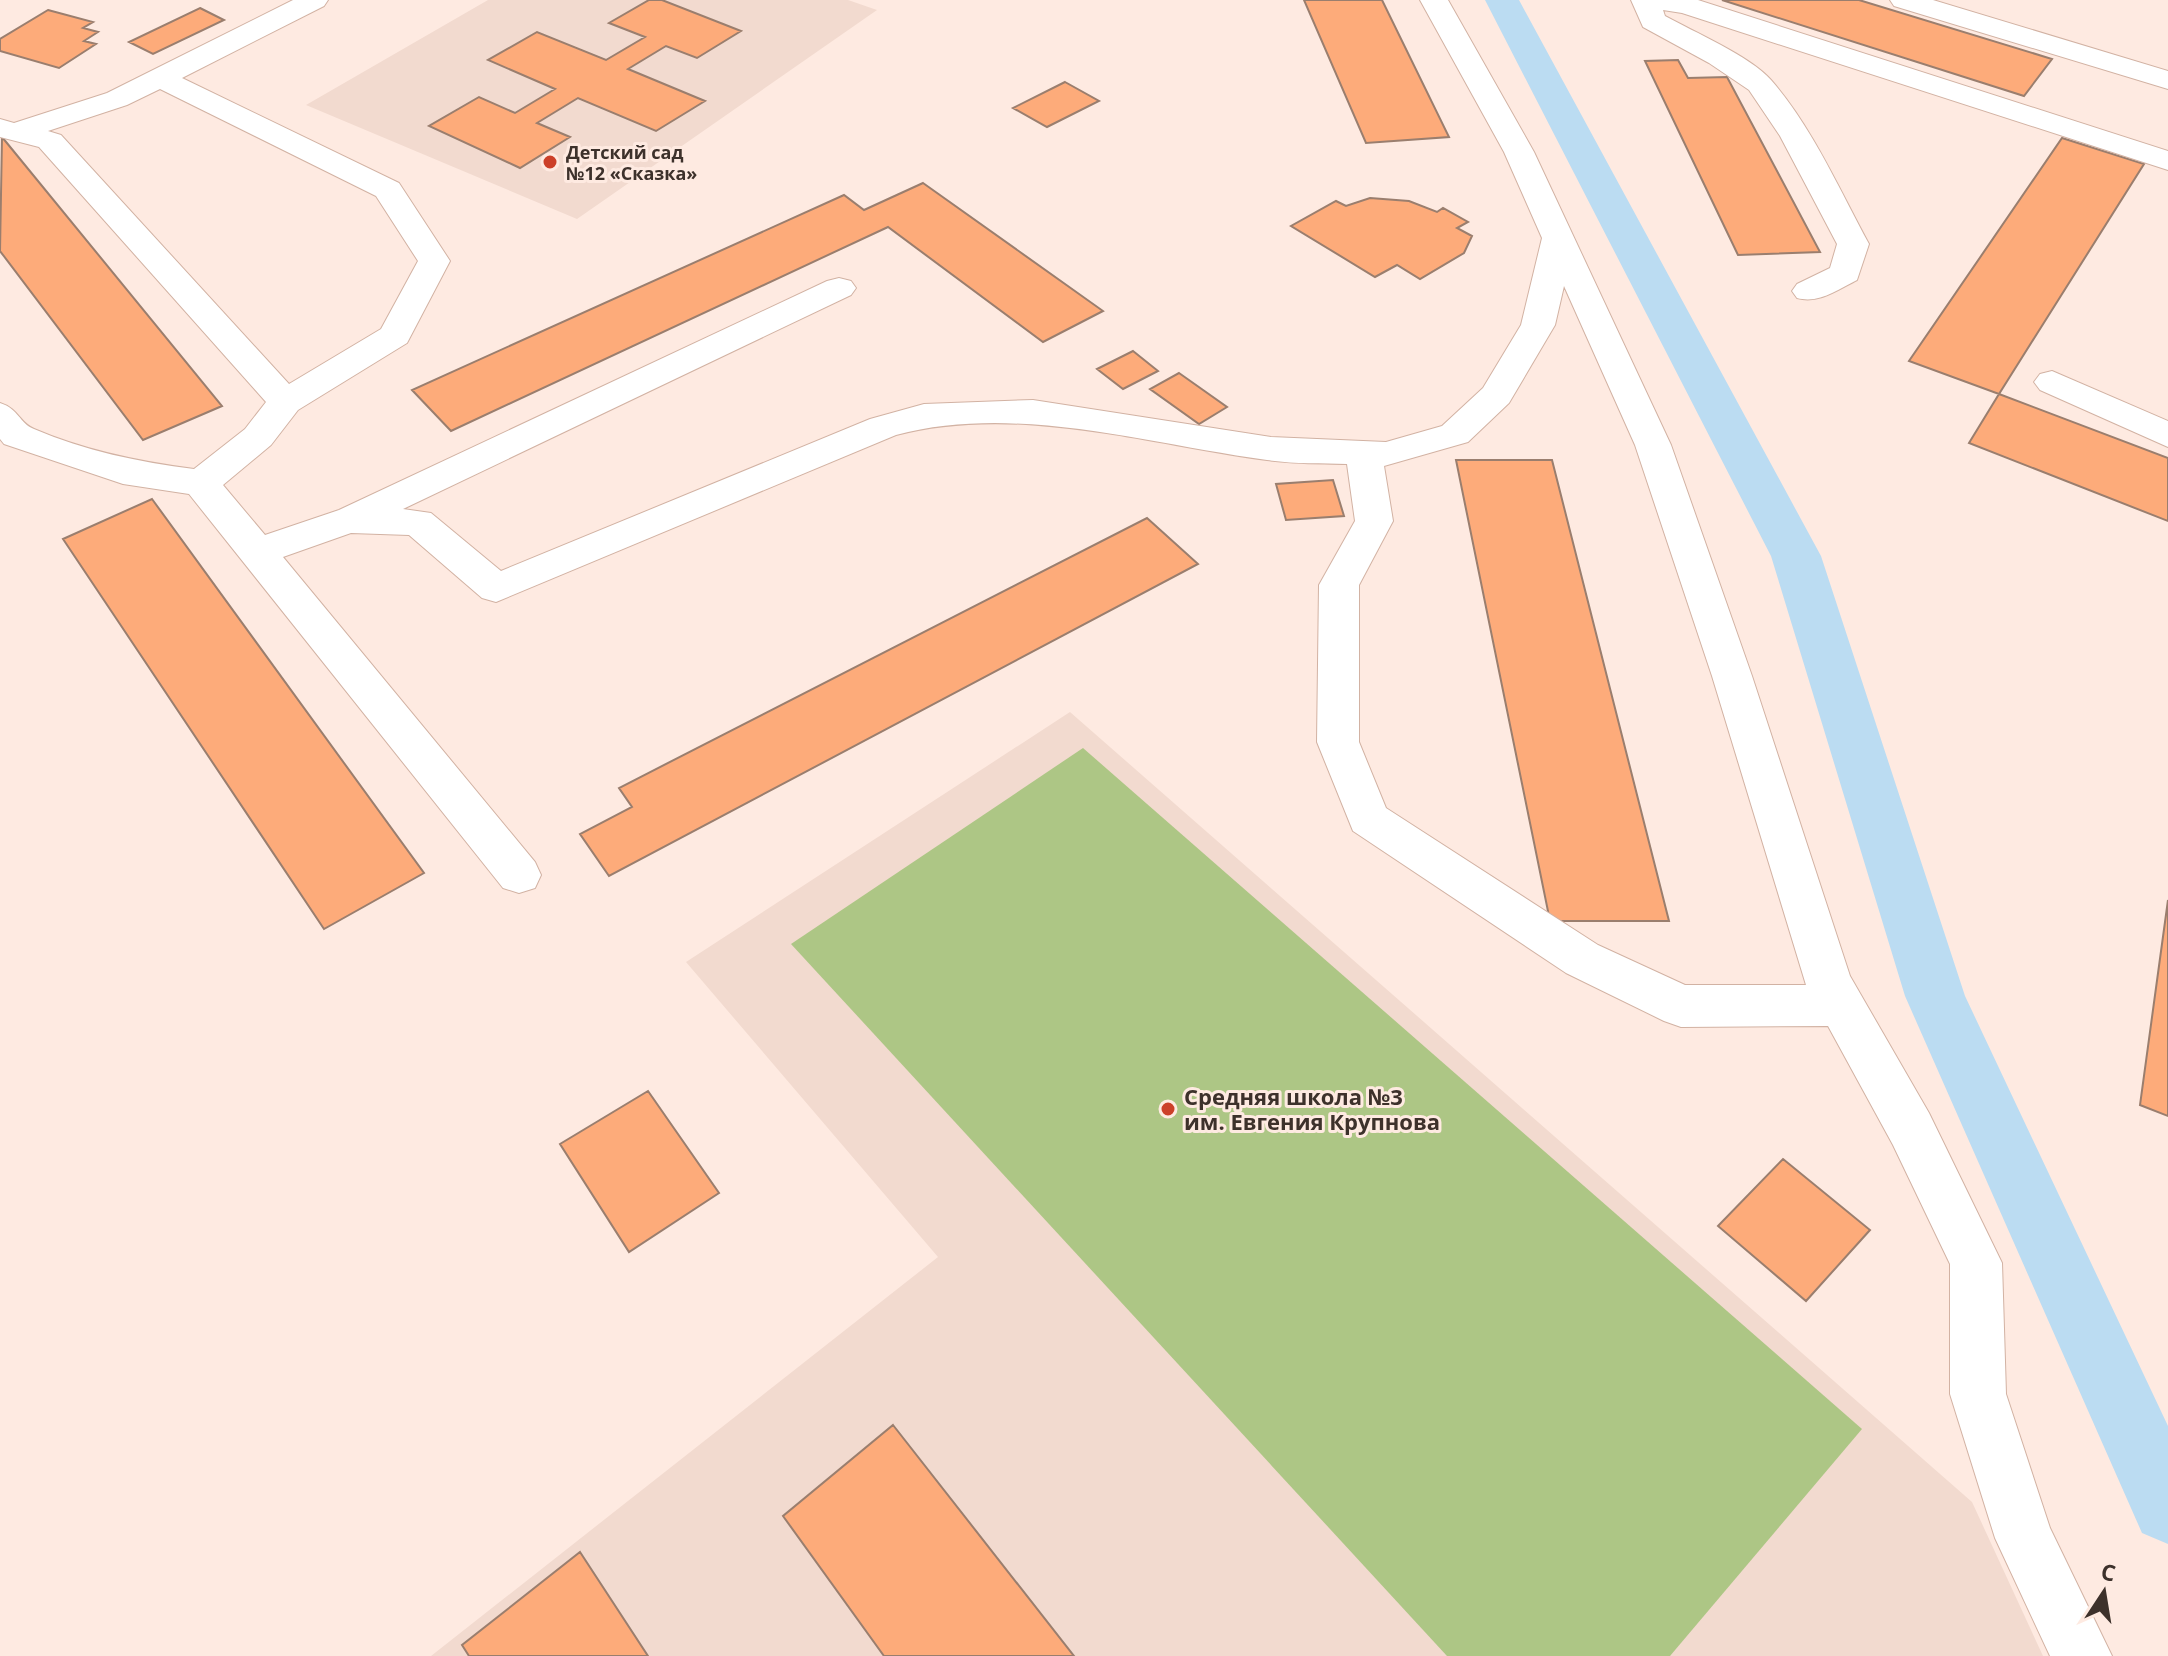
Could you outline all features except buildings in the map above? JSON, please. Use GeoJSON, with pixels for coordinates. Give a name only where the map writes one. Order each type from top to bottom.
{"type":"FeatureCollection","features":[{"type":"Feature","properties":{"kind":"street"},"geometry":{"type":"LineString","coordinates":[[8,130],[117,99],[314,0]]}},
{"type":"Feature","properties":{"kind":"street"},"geometry":{"type":"LineString","coordinates":[[1434,0],[1519,152],[1653,445],[1732,676],[1828,981],[1911,1129],[1976,1263],[1978,1394],[2024,1538],[2082,1656]]}},
{"type":"Feature","properties":{"kind":"street"},"geometry":{"type":"LineString","coordinates":[[1809,291],[1845,273],[1853,244],[1795,136],[1759,84],[1719,57],[1653,21],[1646,0],[1686,5],[2168,161]]}},
{"type":"Feature","properties":{"kind":"street"},"geometry":{"type":"LineString","coordinates":[[1904,0],[2168,80]]}},
{"type":"Feature","properties":{"kind":"street"},"geometry":{"type":"LineString","coordinates":[[1990,26],[2007,0]]}},
{"type":"Feature","properties":{"kind":"street"},"geometry":{"type":"LineString","coordinates":[[160,78],[388,190],[434,261],[395,336],[285,402],[258,437],[201,483]]}},
{"type":"Feature","properties":{"kind":"street"},"geometry":{"type":"LineString","coordinates":[[8,130],[50,141],[285,402]]}},
{"type":"Feature","properties":{"kind":"street"},"geometry":{"type":"LineString","coordinates":[[348,520],[418,522],[496,588],[883,427],[924,416],[1033,412],[1271,449],[1386,454],[1455,434],[1496,395],[1538,325],[1558,238]]}},
{"type":"Feature","properties":{"kind":"street"},"geometry":{"type":"LineString","coordinates":[[258,552],[348,520],[839,288]]}},
{"type":"Feature","properties":{"kind":"street"},"geometry":{"type":"LineString","coordinates":[[2052,382],[2168,435]]}},
{"type":"Feature","properties":{"kind":"street"},"geometry":{"type":"LineString","coordinates":[[9,426],[123,472],[201,483],[519,875]]}},
{"type":"Feature","properties":{"kind":"street"},"geometry":{"type":"LineString","coordinates":[[1364,453],[1374,521],[1339,585],[1338,742],[1368,819],[1582,959],[1681,1006],[1841,1005]]}},
{"type":"Feature","properties":{"kind":"shaded area","name":"Детский сад №12 «Сказка»"},"geometry":{"type":"Polygon","coordinates":[[[488,0],[848,0],[877,10],[577,219],[306,105],[488,0]]]}},
{"type":"Feature","properties":{"kind":"shaded area","name":"Средняя школа №3 им. Евгения Крупнова"},"geometry":{"type":"Polygon","coordinates":[[[1070,712],[1972,1502],[2043,1656],[431,1656],[938,1257],[686,962],[1070,712]]]}},
{"type":"Feature","properties":{"kind":"green space"},"geometry":{"type":"Polygon","coordinates":[[[1083,748],[1862,1429],[1670,1656],[1447,1656],[791,944],[1083,748]]]}},
{"type":"Feature","properties":{"kind":"waterway"},"geometry":{"type":"LineString","coordinates":[[1502,0],[1796,556],[1935,996],[2168,1507]]}},
{"type":"Feature","properties":{"kind":"place","name":"Детский сад №12 «Сказка»"},"geometry":{"type":"Point","coordinates":[550,162]}},
{"type":"Feature","properties":{"kind":"place","name":"Средняя школа №3 им. Евгения Крупнова"},"geometry":{"type":"Point","coordinates":[1168,1109]}}]}
